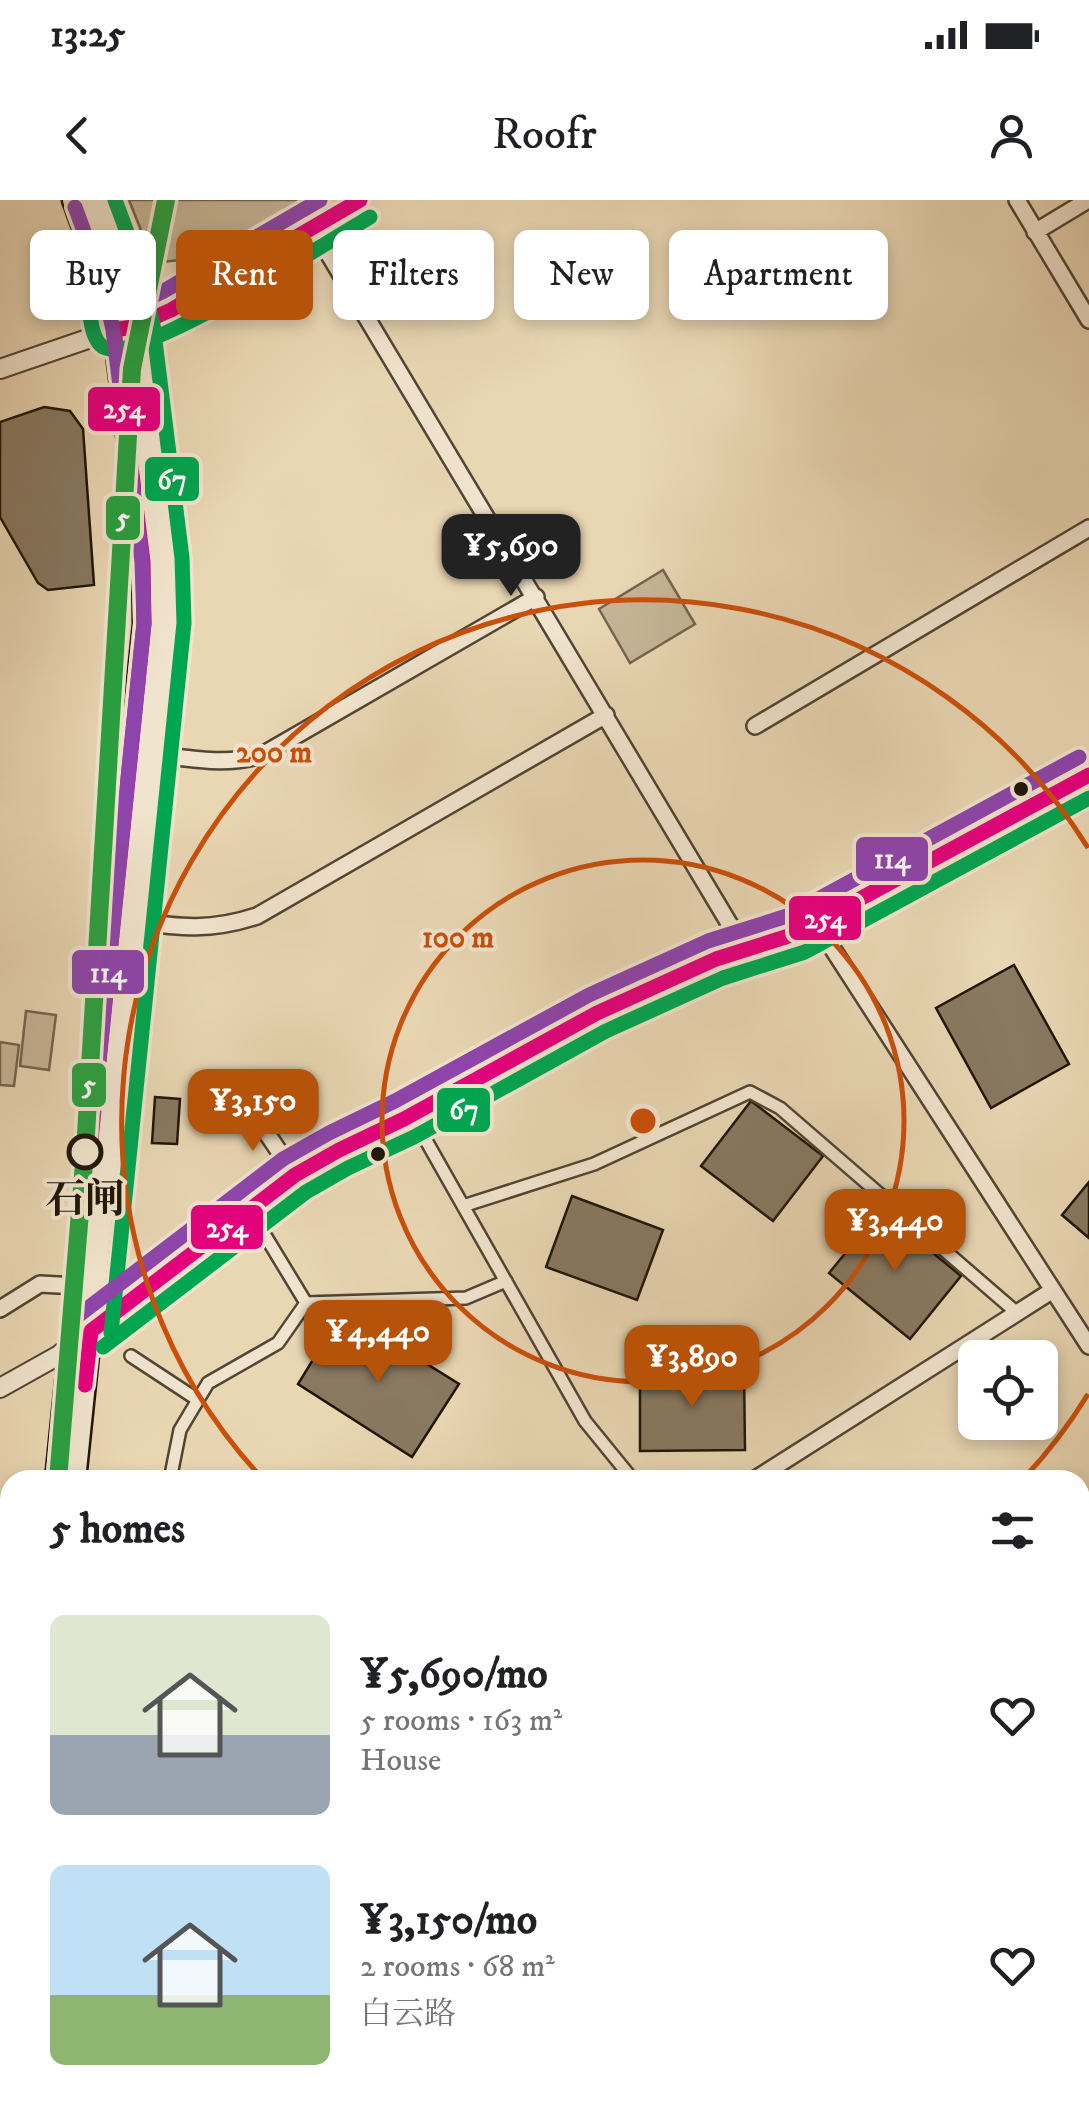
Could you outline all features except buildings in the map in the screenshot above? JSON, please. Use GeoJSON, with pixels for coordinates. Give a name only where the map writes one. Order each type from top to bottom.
{"type":"FeatureCollection","features":[{"type":"Feature","properties":{"kind":"main road"},"geometry":{"type":"LineString","coordinates":[[74,200],[102,280],[124,328],[162,560],[164,624],[76,1470]]}},
{"type":"Feature","properties":{"kind":"main road"},"geometry":{"type":"LineString","coordinates":[[57,1470],[144,624],[143,562],[121,274],[94,200]]}},
{"type":"Feature","properties":{"kind":"street"},"geometry":{"type":"LineString","coordinates":[[0,369],[171,310],[360,200]]}},
{"type":"Feature","properties":{"kind":"street"},"geometry":{"type":"LineString","coordinates":[[1017,200],[1089,320]]}},
{"type":"Feature","properties":{"kind":"street"},"geometry":{"type":"LineString","coordinates":[[1035,232],[1088,200]]}},
{"type":"Feature","properties":{"kind":"street"},"geometry":{"type":"LineString","coordinates":[[314,228],[745,950]]}},
{"type":"Feature","properties":{"kind":"street"},"geometry":{"type":"LineString","coordinates":[[755,726],[1089,528]]}},
{"type":"Feature","properties":{"kind":"street"},"geometry":{"type":"LineString","coordinates":[[152,754],[224,762],[264,754],[536,597]]}},
{"type":"Feature","properties":{"kind":"street"},"geometry":{"type":"LineString","coordinates":[[135,920],[208,928],[257,916],[606,715]]}},
{"type":"Feature","properties":{"kind":"street"},"geometry":{"type":"LineString","coordinates":[[0,1388],[71,1346],[295,1175],[597,1012],[716,958],[795,934],[1089,775]]}},
{"type":"Feature","properties":{"kind":"street"},"geometry":{"type":"LineString","coordinates":[[816,922],[1089,1346]]}},
{"type":"Feature","properties":{"kind":"street"},"geometry":{"type":"LineString","coordinates":[[463,1206],[594,1164],[750,1092],[780,1108],[1017,1313]]}},
{"type":"Feature","properties":{"kind":"street"},"geometry":{"type":"LineString","coordinates":[[248,1107],[295,1175]]}},
{"type":"Feature","properties":{"kind":"street"},"geometry":{"type":"LineString","coordinates":[[412,1114],[585,1421],[625,1470]]}},
{"type":"Feature","properties":{"kind":"street"},"geometry":{"type":"LineString","coordinates":[[249,1209],[306,1302]]}},
{"type":"Feature","properties":{"kind":"street"},"geometry":{"type":"LineString","coordinates":[[306,1302],[466,1298],[506,1281]]}},
{"type":"Feature","properties":{"kind":"street"},"geometry":{"type":"LineString","coordinates":[[0,1309],[40,1284],[77,1286]]}},
{"type":"Feature","properties":{"kind":"street"},"geometry":{"type":"LineString","coordinates":[[770,1470],[1053,1290]]}},
{"type":"Feature","properties":{"kind":"street"},"geometry":{"type":"LineString","coordinates":[[172,1470],[180,1430],[208,1383],[278,1343],[306,1302]]}},
{"type":"Feature","properties":{"kind":"street"},"geometry":{"type":"LineString","coordinates":[[131,1356],[198,1400]]}},
{"type":"Feature","properties":{"kind":"shaded area"},"geometry":{"type":"Polygon","coordinates":[[[129,200],[302,200],[251,230],[176,230],[176,260],[156,263],[156,230],[141,230],[129,200]]]}},
{"type":"Feature","properties":{"kind":"shaded area"},"geometry":{"type":"Polygon","coordinates":[[[663,570],[695,624],[630,663],[599,609],[663,570]]]}},
{"type":"Feature","properties":{"kind":"shaded area"},"geometry":{"type":"Polygon","coordinates":[[[26,1011],[56,1015],[49,1070],[20,1066],[26,1011]]]}},
{"type":"Feature","properties":{"kind":"shaded area"},"geometry":{"type":"Polygon","coordinates":[[[0,1042],[19,1045],[14,1086],[0,1085],[0,1042]]]}},
{"type":"Feature","properties":{"kind":"metro line","name":"5"},"geometry":{"type":"LineString","coordinates":[[59,1470],[85,1151],[132,369],[166,200]]}},
{"type":"Feature","properties":{"kind":"transit line","name":"67"},"geometry":{"type":"LineString","coordinates":[[111,1333],[184,623],[182,558],[153,325],[140,267],[115,200]]}},
{"type":"Feature","properties":{"kind":"transit line","name":"114"},"geometry":{"type":"LineString","coordinates":[[156,295],[320,200]]}},
{"type":"Feature","properties":{"kind":"transit line","name":"254"},"geometry":{"type":"LineString","coordinates":[[57,1470],[144,624],[143,562],[114,330],[133,327],[171,310],[360,200]]}},
{"type":"Feature","properties":{"kind":"transit line","name":"114"},"geometry":{"type":"LineString","coordinates":[[71,1329],[144,623],[142,562],[113,330],[102,280],[75,207]]}},
{"type":"Feature","properties":{"kind":"transit line","name":"67"},"geometry":{"type":"LineString","coordinates":[[91,320],[103,347],[122,348],[153,338],[234,298],[370,217]]}},
{"type":"Feature","properties":{"kind":"transit line","name":"114"},"geometry":{"type":"LineString","coordinates":[[79,1315],[283,1159],[329,1133],[589,995],[708,941],[787,916],[1079,757]]}},
{"type":"Feature","properties":{"kind":"transit line","name":"254"},"geometry":{"type":"LineString","coordinates":[[85,1385],[91,1331],[295,1175],[597,1013],[716,959],[795,934],[1089,775]]}},
{"type":"Feature","properties":{"kind":"transit line","name":"67"},"geometry":{"type":"LineString","coordinates":[[103,1347],[306,1192],[348,1168],[414,1137],[606,1031],[723,978],[805,952],[1089,798]]}},
{"type":"Feature","properties":{"kind":"place","name":"石闸"},"geometry":{"type":"Point","coordinates":[85,1152]}}]}
